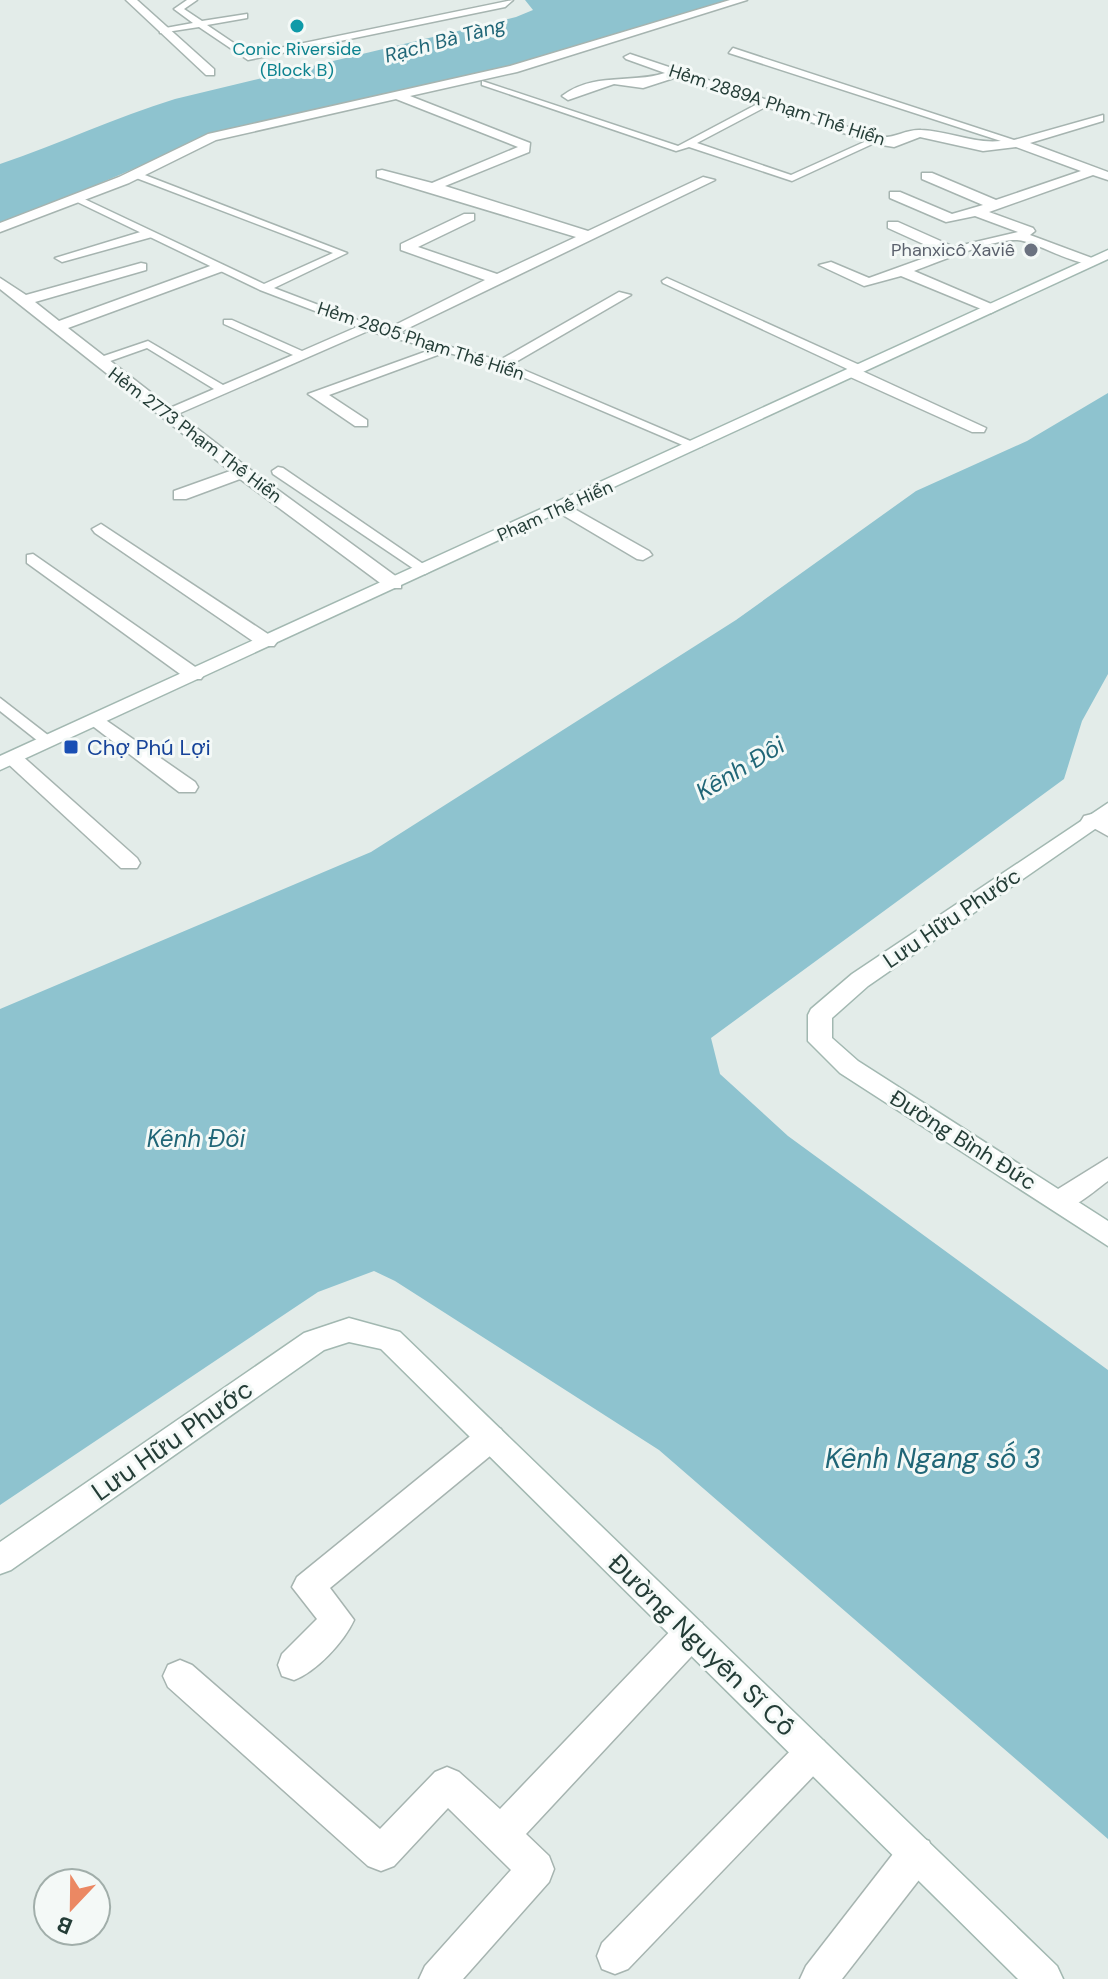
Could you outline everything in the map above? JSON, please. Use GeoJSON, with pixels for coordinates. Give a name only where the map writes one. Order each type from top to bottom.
{"type":"FeatureCollection","features":[{"type":"Feature","properties":{"kind":"street"},"geometry":{"type":"LineString","coordinates":[[131,0],[210,72]]}},
{"type":"Feature","properties":{"kind":"street"},"geometry":{"type":"LineString","coordinates":[[0,228],[134,174],[212,137],[401,97],[513,69],[742,0]]}},
{"type":"Feature","properties":{"kind":"street"},"geometry":{"type":"LineString","coordinates":[[733,51],[857,89],[1108,176]]}},
{"type":"Feature","properties":{"kind":"street","name":"Hẻm 2889A Phạm Thế Hiển"},"geometry":{"type":"LineString","coordinates":[[630,57],[876,140],[894,143],[919,133],[983,147],[1017,143]]}},
{"type":"Feature","properties":{"kind":"street"},"geometry":{"type":"LineString","coordinates":[[568,96],[613,80],[643,84],[677,73]]}},
{"type":"Feature","properties":{"kind":"street"},"geometry":{"type":"LineString","coordinates":[[401,97],[524,143],[524,149],[435,186]]}},
{"type":"Feature","properties":{"kind":"street"},"geometry":{"type":"LineString","coordinates":[[1017,143],[1099,118]]}},
{"type":"Feature","properties":{"kind":"street"},"geometry":{"type":"LineString","coordinates":[[895,195],[951,219],[998,206],[1092,171]]}},
{"type":"Feature","properties":{"kind":"street"},"geometry":{"type":"LineString","coordinates":[[382,174],[435,186],[508,213],[589,236]]}},
{"type":"Feature","properties":{"kind":"street"},"geometry":{"type":"LineString","coordinates":[[927,176],[998,206]]}},
{"type":"Feature","properties":{"kind":"street"},"geometry":{"type":"LineString","coordinates":[[387,333],[708,180]]}},
{"type":"Feature","properties":{"kind":"street"},"geometry":{"type":"LineString","coordinates":[[826,265],[869,283],[953,252],[1028,231],[976,212]]}},
{"type":"Feature","properties":{"kind":"street"},"geometry":{"type":"LineString","coordinates":[[469,217],[406,247],[499,280]]}},
{"type":"Feature","properties":{"kind":"street"},"geometry":{"type":"LineString","coordinates":[[893,225],[953,252]]}},
{"type":"Feature","properties":{"kind":"street"},"geometry":{"type":"LineString","coordinates":[[62,258],[147,234]]}},
{"type":"Feature","properties":{"kind":"street"},"geometry":{"type":"LineString","coordinates":[[1018,236],[1101,258]]}},
{"type":"Feature","properties":{"kind":"street","name":"Phạm Thế Hiển"},"geometry":{"type":"LineString","coordinates":[[7,761],[1101,258]]}},
{"type":"Feature","properties":{"kind":"street"},"geometry":{"type":"LineString","coordinates":[[21,301],[141,267]]}},
{"type":"Feature","properties":{"kind":"street"},"geometry":{"type":"LineString","coordinates":[[55,327],[218,268]]}},
{"type":"Feature","properties":{"kind":"street"},"geometry":{"type":"LineString","coordinates":[[899,270],[991,309]]}},
{"type":"Feature","properties":{"kind":"street"},"geometry":{"type":"LineString","coordinates":[[93,280],[126,301]]}},
{"type":"Feature","properties":{"kind":"street","name":"Hẻm 2773 Phạm Thế Hiển"},"geometry":{"type":"LineString","coordinates":[[0,282],[242,472],[394,584]]}},
{"type":"Feature","properties":{"kind":"street"},"geometry":{"type":"LineString","coordinates":[[501,364],[624,295]]}},
{"type":"Feature","properties":{"kind":"street"},"geometry":{"type":"LineString","coordinates":[[361,423],[316,394],[446,349]]}},
{"type":"Feature","properties":{"kind":"street"},"geometry":{"type":"LineString","coordinates":[[857,372],[978,428]]}},
{"type":"Feature","properties":{"kind":"street"},"geometry":{"type":"LineString","coordinates":[[180,495],[242,472]]}},
{"type":"Feature","properties":{"kind":"street"},"geometry":{"type":"LineString","coordinates":[[562,507],[643,555]]}},
{"type":"Feature","properties":{"kind":"street"},"geometry":{"type":"LineString","coordinates":[[101,529],[267,642]]}},
{"type":"Feature","properties":{"kind":"street"},"geometry":{"type":"LineString","coordinates":[[33,559],[194,675]]}},
{"type":"Feature","properties":{"kind":"street"},"geometry":{"type":"LineString","coordinates":[[97,720],[187,787]]}},
{"type":"Feature","properties":{"kind":"street"},"geometry":{"type":"LineString","coordinates":[[7,761],[129,863]]}},
{"type":"Feature","properties":{"kind":"street","name":"Lưu Hữu Phước"},"geometry":{"type":"LineString","coordinates":[[820,1041],[820,1015],[860,980],[1103,820]]}},
{"type":"Feature","properties":{"kind":"street","name":"Đường Bình Đức"},"geometry":{"type":"LineString","coordinates":[[820,1041],[849,1067],[1108,1235]]}},
{"type":"Feature","properties":{"kind":"street"},"geometry":{"type":"LineString","coordinates":[[1059,1201],[1108,1168]]}},
{"type":"Feature","properties":{"kind":"street","name":"Lưu Hữu Phước"},"geometry":{"type":"LineString","coordinates":[[0,1560],[314,1341],[349,1330]]}},
{"type":"Feature","properties":{"kind":"street","name":"Đường Nguyễn Sĩ Cố"},"geometry":{"type":"LineString","coordinates":[[349,1330],[390,1340],[1044,1979]]}},
{"type":"Feature","properties":{"kind":"street"},"geometry":{"type":"LineString","coordinates":[[294,1665],[338,1620],[308,1587],[490,1438]]}},
{"type":"Feature","properties":{"kind":"street"},"geometry":{"type":"LineString","coordinates":[[501,1834],[690,1634]]}},
{"type":"Feature","properties":{"kind":"street"},"geometry":{"type":"LineString","coordinates":[[180,1676],[381,1853],[447,1784],[536,1869],[438,1979]]}},
{"type":"Feature","properties":{"kind":"street"},"geometry":{"type":"LineString","coordinates":[[615,1956],[812,1753]]}},
{"type":"Feature","properties":{"kind":"street"},"geometry":{"type":"LineString","coordinates":[[819,1979],[916,1854]]}},
{"type":"Feature","properties":{"kind":"lane"},"geometry":{"type":"LineString","coordinates":[[193,0],[178,9],[248,57],[386,26],[505,5],[509,0]]}},
{"type":"Feature","properties":{"kind":"lane"},"geometry":{"type":"LineString","coordinates":[[163,31],[244,16]]}},
{"type":"Feature","properties":{"kind":"lane"},"geometry":{"type":"LineString","coordinates":[[485,83],[679,149],[766,103]]}},
{"type":"Feature","properties":{"kind":"lane"},"geometry":{"type":"LineString","coordinates":[[689,144],[792,178],[876,140]]}},
{"type":"Feature","properties":{"kind":"lane"},"geometry":{"type":"LineString","coordinates":[[134,174],[342,253],[264,288]]}},
{"type":"Feature","properties":{"kind":"lane","name":"Hẻm 2805 Phạm Thế Hiển"},"geometry":{"type":"LineString","coordinates":[[74,198],[264,288],[367,327],[501,364],[696,446]]}},
{"type":"Feature","properties":{"kind":"lane"},"geometry":{"type":"LineString","coordinates":[[667,281],[857,372]]}},
{"type":"Feature","properties":{"kind":"lane"},"geometry":{"type":"LineString","coordinates":[[228,322],[302,355]]}},
{"type":"Feature","properties":{"kind":"lane"},"geometry":{"type":"LineString","coordinates":[[167,414],[367,327]]}},
{"type":"Feature","properties":{"kind":"lane"},"geometry":{"type":"LineString","coordinates":[[99,361],[148,344],[223,390]]}},
{"type":"Feature","properties":{"kind":"lane"},"geometry":{"type":"LineString","coordinates":[[278,471],[425,570]]}},
{"type":"Feature","properties":{"kind":"lane"},"geometry":{"type":"LineString","coordinates":[[0,703],[48,742]]}},
{"type":"Feature","properties":{"kind":"water","name":"Rạch Bà Tàng"},"geometry":{"type":"Polygon","coordinates":[[[525,0],[732,0],[451,83],[220,132],[0,226],[0,164],[175,99],[516,17],[533,10],[525,0]]]}},
{"type":"Feature","properties":{"kind":"water","name":"Kênh Đôi"},"geometry":{"type":"Polygon","coordinates":[[[1108,393],[1108,674],[1082,721],[1064,779],[711,1038],[720,1074],[788,1136],[1108,1370],[1108,1839],[659,1450],[395,1281],[374,1271],[318,1292],[0,1505],[0,1009],[371,852],[736,620],[916,491],[1027,441],[1108,393]]]}},
{"type":"Feature","properties":{"kind":"place","name":"Conic Riverside (Block B)"},"geometry":{"type":"Point","coordinates":[297,26]}},
{"type":"Feature","properties":{"kind":"place","name":"Phanxicô Xaviê"},"geometry":{"type":"Point","coordinates":[1031,250]}},
{"type":"Feature","properties":{"kind":"place","name":"Chợ Phú Lợi"},"geometry":{"type":"Point","coordinates":[71,747]}},
{"type":"Feature","properties":{"kind":"water label","name":"Kênh Ngang số 3"},"geometry":{"type":"Point","coordinates":[933,1458]}}]}
